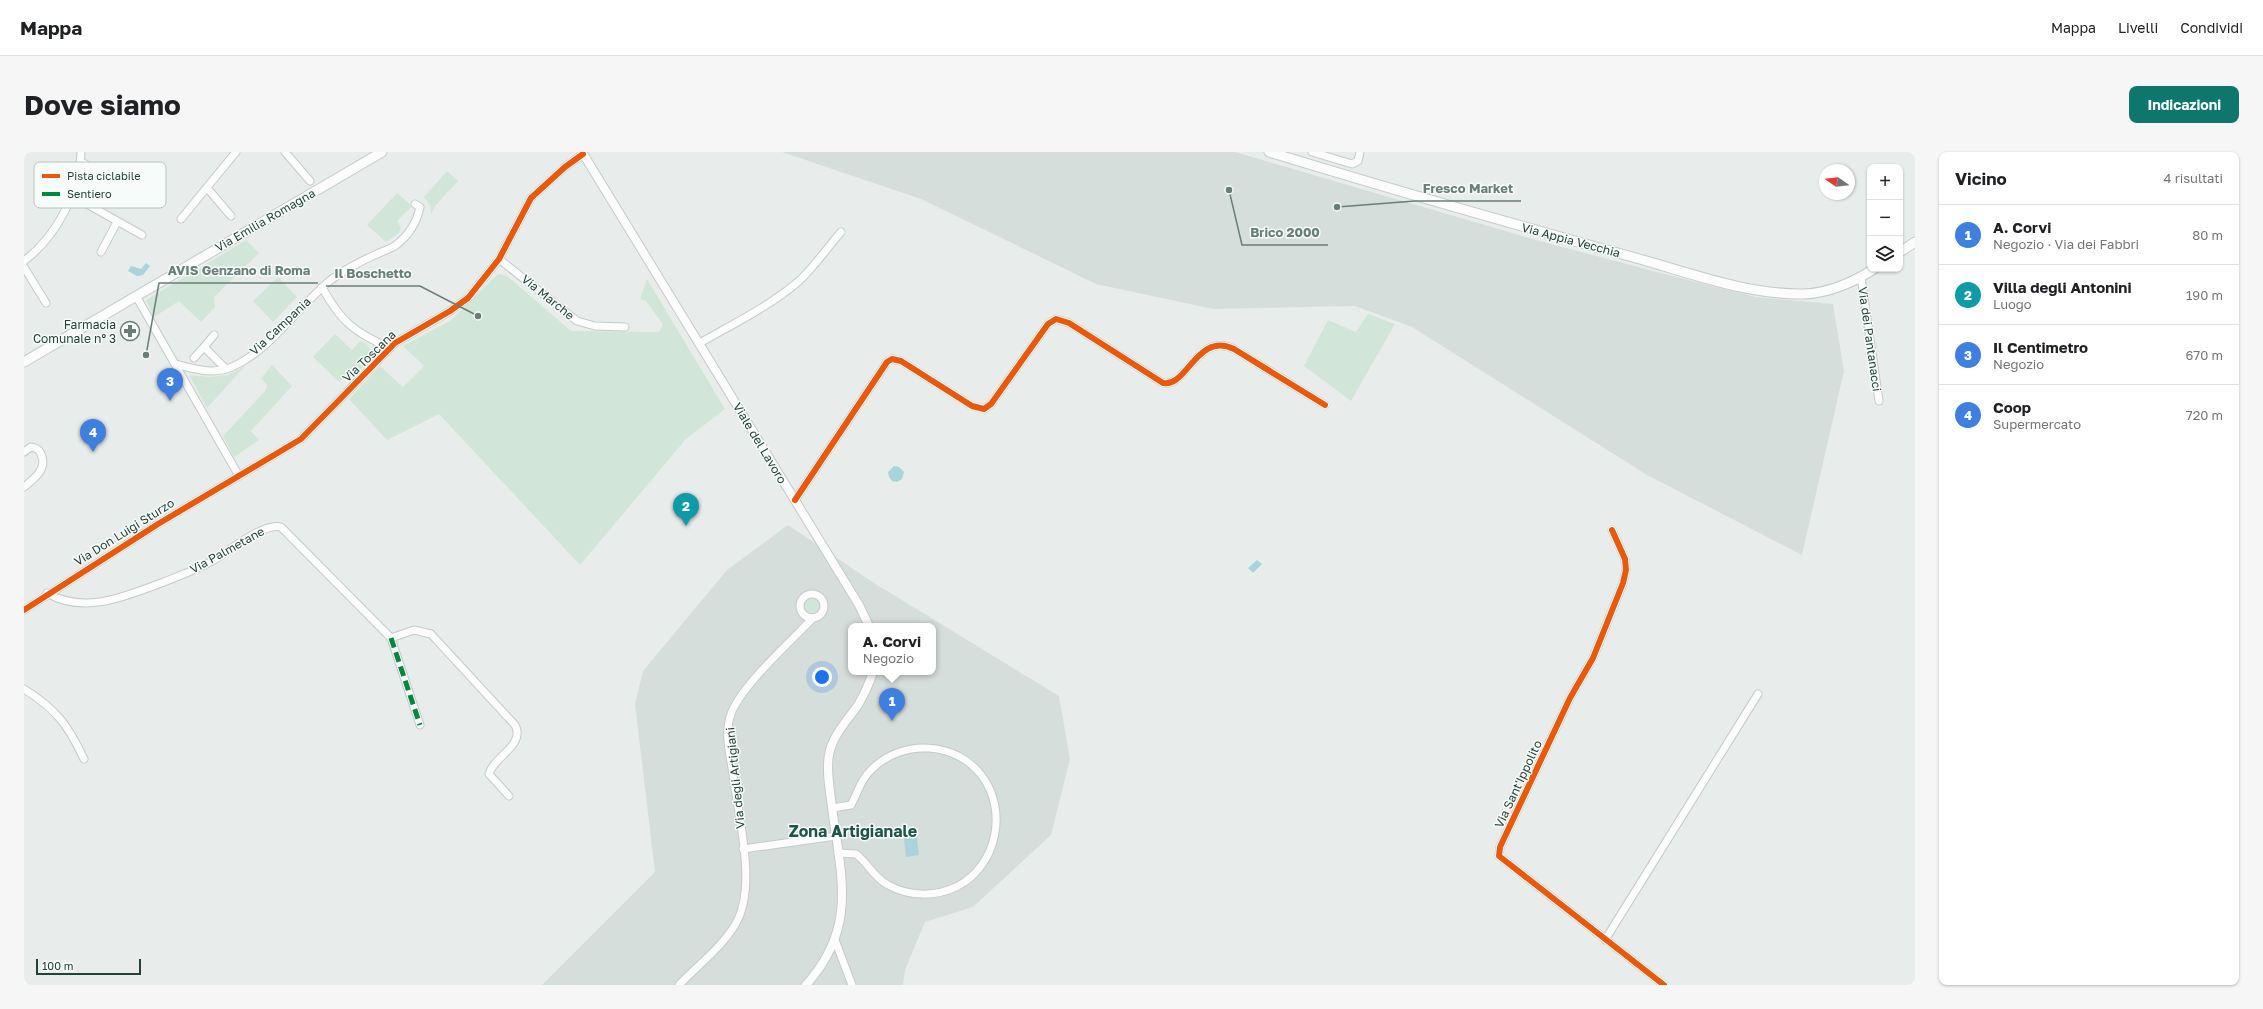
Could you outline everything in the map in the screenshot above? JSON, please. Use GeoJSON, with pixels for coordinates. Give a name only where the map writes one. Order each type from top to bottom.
{"type":"FeatureCollection","features":[{"type":"Feature","properties":{"kind":"main road","name":"Via Emilia Romagna"},"geometry":{"type":"LineString","coordinates":[[24,362],[382,152]]}},
{"type":"Feature","properties":{"kind":"main road","name":"Via Appia Vecchia"},"geometry":{"type":"LineString","coordinates":[[1269,152],[1461,210],[1740,286],[1787,293],[1814,293],[1842,286],[1861,278],[1870,272]]}},
{"type":"Feature","properties":{"kind":"main road"},"geometry":{"type":"LineString","coordinates":[[1903,250],[1915,242]]}},
{"type":"Feature","properties":{"kind":"street"},"geometry":{"type":"LineString","coordinates":[[81,162],[82,152]]}},
{"type":"Feature","properties":{"kind":"street"},"geometry":{"type":"LineString","coordinates":[[181,219],[208,189],[236,152]]}},
{"type":"Feature","properties":{"kind":"street"},"geometry":{"type":"LineString","coordinates":[[285,152],[310,181]]}},
{"type":"Feature","properties":{"kind":"street"},"geometry":{"type":"LineString","coordinates":[[1312,152],[1352,164],[1358,161],[1360,152]]}},
{"type":"Feature","properties":{"kind":"street","name":"Via Toscana"},"geometry":{"type":"LineString","coordinates":[[239,476],[301,439],[390,348],[401,339],[460,305],[481,282],[498,259],[531,198],[563,168],[582,153]]}},
{"type":"Feature","properties":{"kind":"street","name":"Viale del Lavoro"},"geometry":{"type":"LineString","coordinates":[[582,153],[700,343],[859,605],[868,623]]}},
{"type":"Feature","properties":{"kind":"street"},"geometry":{"type":"LineString","coordinates":[[208,189],[231,216]]}},
{"type":"Feature","properties":{"kind":"street","name":"Via Campania"},"geometry":{"type":"LineString","coordinates":[[175,364],[210,371],[226,369],[244,360],[265,343],[322,287],[344,270],[396,245],[411,230],[418,218],[420,207],[416,204]]}},
{"type":"Feature","properties":{"kind":"street"},"geometry":{"type":"LineString","coordinates":[[24,261],[38,248],[53,230],[65,208]]}},
{"type":"Feature","properties":{"kind":"street"},"geometry":{"type":"LineString","coordinates":[[94,208],[142,235]]}},
{"type":"Feature","properties":{"kind":"street"},"geometry":{"type":"LineString","coordinates":[[101,252],[117,222]]}},
{"type":"Feature","properties":{"kind":"street"},"geometry":{"type":"LineString","coordinates":[[700,343],[774,300],[792,286],[811,268],[841,232]]}},
{"type":"Feature","properties":{"kind":"street","name":"Via Marche"},"geometry":{"type":"LineString","coordinates":[[498,259],[577,321],[595,326],[625,327]]}},
{"type":"Feature","properties":{"kind":"street"},"geometry":{"type":"LineString","coordinates":[[24,267],[46,303]]}},
{"type":"Feature","properties":{"kind":"street","name":"Via dei Pantanacci"},"geometry":{"type":"LineString","coordinates":[[1861,278],[1879,401]]}},
{"type":"Feature","properties":{"kind":"street"},"geometry":{"type":"LineString","coordinates":[[322,287],[334,309],[346,323],[361,334],[390,348]]}},
{"type":"Feature","properties":{"kind":"street"},"geometry":{"type":"LineString","coordinates":[[136,296],[239,476]]}},
{"type":"Feature","properties":{"kind":"street"},"geometry":{"type":"LineString","coordinates":[[794,500],[887,362],[892,359],[901,361],[972,406],[984,409],[991,404],[1047,326],[1056,319],[1068,323],[1163,383],[1172,382],[1209,348],[1225,346],[1325,405]]}},
{"type":"Feature","properties":{"kind":"street"},"geometry":{"type":"LineString","coordinates":[[194,358],[214,335]]}},
{"type":"Feature","properties":{"kind":"street"},"geometry":{"type":"LineString","coordinates":[[204,347],[226,369]]}},
{"type":"Feature","properties":{"kind":"street"},"geometry":{"type":"LineString","coordinates":[[24,452],[32,447],[38,449],[42,454],[43,464],[40,473],[24,487]]}},
{"type":"Feature","properties":{"kind":"street","name":"Via Don Luigi Sturzo"},"geometry":{"type":"LineString","coordinates":[[24,610],[158,524],[239,476]]}},
{"type":"Feature","properties":{"kind":"street","name":"Via Palmetane"},"geometry":{"type":"LineString","coordinates":[[47,594],[61,600],[77,603],[108,601],[125,598],[198,568],[263,529],[277,526],[284,529],[391,638],[420,725]]}},
{"type":"Feature","properties":{"kind":"street","name":"Via Sant'Ippolito"},"geometry":{"type":"LineString","coordinates":[[1612,530],[1625,562],[1623,583],[1593,658],[1569,702],[1499,853],[1502,860],[1534,882],[1605,940],[1664,985]]}},
{"type":"Feature","properties":{"kind":"street","name":"Via degli Artigiani"},"geometry":{"type":"LineString","coordinates":[[679,985],[731,930],[738,919],[745,887],[743,849],[728,741],[729,718],[735,704],[744,691],[813,618]]}},
{"type":"Feature","properties":{"kind":"street"},"geometry":{"type":"LineString","coordinates":[[391,638],[414,630],[431,634],[515,725],[518,734],[516,740],[489,772],[491,778],[509,796]]}},
{"type":"Feature","properties":{"kind":"street"},"geometry":{"type":"LineString","coordinates":[[806,985],[825,960],[835,940],[841,918],[843,899],[828,764],[830,751],[836,737],[863,696],[872,675]]}},
{"type":"Feature","properties":{"kind":"street"},"geometry":{"type":"LineString","coordinates":[[24,689],[44,702],[61,718],[72,733],[84,759]]}},
{"type":"Feature","properties":{"kind":"street"},"geometry":{"type":"LineString","coordinates":[[1605,940],[1758,694]]}},
{"type":"Feature","properties":{"kind":"street"},"geometry":{"type":"LineString","coordinates":[[832,808],[851,805],[863,779],[884,759],[904,750],[924,747],[952,753],[973,766],[990,789],[996,812],[994,838],[985,861],[965,882],[941,892],[916,894],[893,888],[877,878],[856,854],[838,853]]}},
{"type":"Feature","properties":{"kind":"street"},"geometry":{"type":"LineString","coordinates":[[743,849],[836,836]]}},
{"type":"Feature","properties":{"kind":"street"},"geometry":{"type":"LineString","coordinates":[[835,940],[852,985]]}},
{"type":"Feature","properties":{"kind":"shaded area"},"geometry":{"type":"Polygon","coordinates":[[[782,152],[1235,152],[1536,240],[1657,272],[1756,297],[1833,304],[1844,371],[1802,555],[1647,475],[1412,327],[1355,306],[1213,309],[1096,284],[921,199],[782,152]]]}},
{"type":"Feature","properties":{"kind":"shaded area","name":"Zona Artigianale"},"geometry":{"type":"Polygon","coordinates":[[[788,525],[874,583],[1059,696],[1070,759],[1051,835],[973,907],[925,922],[905,970],[903,985],[542,985],[655,872],[635,704],[643,671],[727,570],[788,525]]]}},
{"type":"Feature","properties":{"kind":"green space"},"geometry":{"type":"Polygon","coordinates":[[[447,171],[458,181],[435,206],[431,215],[430,205],[424,197],[447,171]]]}},
{"type":"Feature","properties":{"kind":"green space"},"geometry":{"type":"Polygon","coordinates":[[[397,193],[412,206],[397,221],[401,228],[399,233],[386,242],[367,225],[397,193]]]}},
{"type":"Feature","properties":{"kind":"green space"},"geometry":{"type":"Polygon","coordinates":[[[246,240],[259,253],[214,297],[215,307],[201,322],[179,301],[154,317],[146,300],[246,240]]]}},
{"type":"Feature","properties":{"kind":"green space"},"geometry":{"type":"Polygon","coordinates":[[[498,274],[507,276],[571,331],[659,332],[662,327],[662,323],[646,301],[640,299],[647,279],[725,409],[686,439],[580,565],[439,414],[387,440],[349,399],[380,366],[403,387],[424,366],[403,346],[450,321],[498,274]]]}},
{"type":"Feature","properties":{"kind":"green space"},"geometry":{"type":"Polygon","coordinates":[[[278,277],[297,297],[273,322],[253,301],[278,277]]]}},
{"type":"Feature","properties":{"kind":"green space"},"geometry":{"type":"Polygon","coordinates":[[[1368,314],[1395,324],[1351,401],[1304,366],[1328,320],[1356,332],[1368,314]]]}},
{"type":"Feature","properties":{"kind":"green space"},"geometry":{"type":"Polygon","coordinates":[[[335,334],[352,350],[360,341],[366,343],[371,353],[371,359],[358,372],[353,367],[339,382],[313,357],[335,334]]]}},
{"type":"Feature","properties":{"kind":"green space"},"geometry":{"type":"Polygon","coordinates":[[[272,365],[292,386],[251,431],[259,440],[234,457],[223,436],[266,390],[267,385],[261,378],[272,365]]]}},
{"type":"Feature","properties":{"kind":"green space"},"geometry":{"type":"Polygon","coordinates":[[[245,366],[207,408],[189,375],[210,377],[228,375],[245,366]]]}},
{"type":"Feature","properties":{"kind":"green space"},"geometry":{"type":"Polygon","coordinates":[[[809,599],[815,599],[819,603],[819,609],[815,613],[809,613],[805,609],[805,603],[809,599]]]}},
{"type":"Feature","properties":{"kind":"water"},"geometry":{"type":"Polygon","coordinates":[[[146,263],[150,266],[143,275],[137,276],[128,271],[131,266],[141,269],[146,263]]]}},
{"type":"Feature","properties":{"kind":"water"},"geometry":{"type":"Polygon","coordinates":[[[894,466],[899,467],[904,472],[902,479],[897,482],[892,481],[888,472],[894,466]]]}},
{"type":"Feature","properties":{"kind":"water"},"geometry":{"type":"Polygon","coordinates":[[[1257,560],[1262,564],[1253,573],[1248,568],[1257,560]]]}},
{"type":"Feature","properties":{"kind":"water"},"geometry":{"type":"Polygon","coordinates":[[[916,829],[919,855],[906,857],[903,831],[916,829]]]}},
{"type":"Feature","properties":{"kind":"marked path"},"geometry":{"type":"LineString","coordinates":[[391,638],[420,725]]}},
{"type":"Feature","properties":{"kind":"cycle path"},"geometry":{"type":"LineString","coordinates":[[24,610],[158,524],[301,439],[395,343],[450,311],[468,298],[499,259],[531,198],[565,167],[583,154]]}},
{"type":"Feature","properties":{"kind":"cycle path"},"geometry":{"type":"LineString","coordinates":[[795,500],[887,362],[892,359],[901,361],[972,406],[984,409],[991,404],[1048,324],[1056,319],[1069,323],[1163,383],[1171,382],[1179,377],[1202,353],[1211,347],[1221,345],[1234,349],[1325,405]]}},
{"type":"Feature","properties":{"kind":"cycle path"},"geometry":{"type":"LineString","coordinates":[[1612,530],[1625,559],[1626,570],[1623,583],[1593,658],[1570,698],[1500,847],[1499,856],[1664,985]]}},
{"type":"Feature","properties":{"kind":"place","name":"Brico 2000"},"geometry":{"type":"Point","coordinates":[1229,190]}},
{"type":"Feature","properties":{"kind":"place","name":"Fresco Market"},"geometry":{"type":"Point","coordinates":[1337,207]}},
{"type":"Feature","properties":{"kind":"place","name":"Il Boschetto"},"geometry":{"type":"Point","coordinates":[478,316]}},
{"type":"Feature","properties":{"kind":"place","name":"Farmacia Comunale nº 3"},"geometry":{"type":"Point","coordinates":[130,331]}},
{"type":"Feature","properties":{"kind":"place","name":"AVIS Genzano di Roma"},"geometry":{"type":"Point","coordinates":[146,355]}},
{"type":"Feature","properties":{"kind":"place","name":"Il Centimetro"},"geometry":{"type":"Point","coordinates":[170,401]}},
{"type":"Feature","properties":{"kind":"place","name":"Coop"},"geometry":{"type":"Point","coordinates":[93,452]}},
{"type":"Feature","properties":{"kind":"place","name":"Villa degli Antonini"},"geometry":{"type":"Point","coordinates":[686,526]}},
{"type":"Feature","properties":{"kind":"place","name":"A. Corvi"},"geometry":{"type":"Point","coordinates":[892,721]}},
{"type":"Feature","properties":{"kind":"district","name":"Zona Artigianale"},"geometry":{"type":"Point","coordinates":[853,831]}}]}
